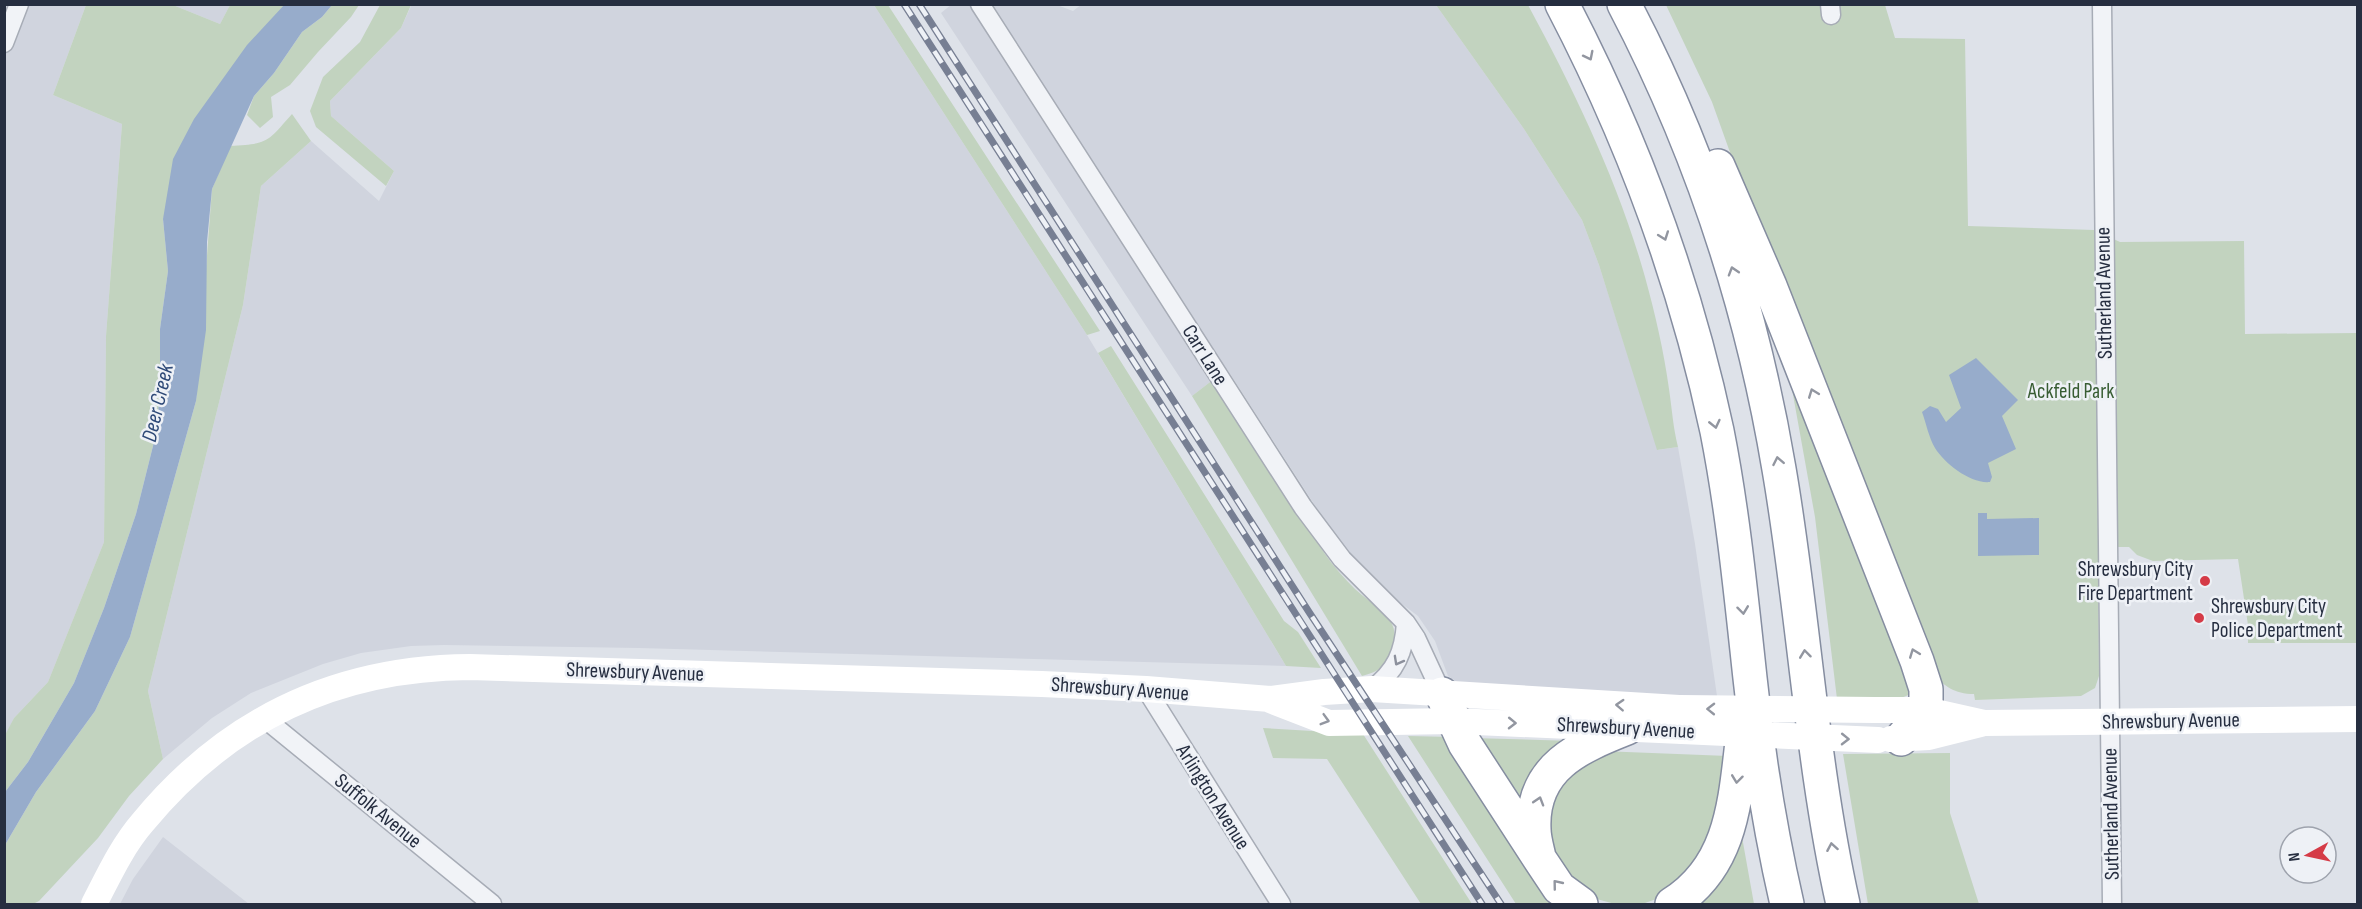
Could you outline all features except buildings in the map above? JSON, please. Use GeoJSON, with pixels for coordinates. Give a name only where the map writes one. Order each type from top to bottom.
{"type":"FeatureCollection","features":[{"type":"Feature","properties":{"kind":"highway"},"geometry":{"type":"LineString","coordinates":[[1562,4],[1593,64],[1635,156],[1666,242],[1695,339],[1717,432],[1732,524],[1762,776],[1786,904]]}},
{"type":"Feature","properties":{"kind":"highway"},"geometry":{"type":"LineString","coordinates":[[1624,4],[1703,180],[1734,274],[1760,372],[1779,468],[1794,566],[1822,790],[1843,904]]}},
{"type":"Feature","properties":{"kind":"highway"},"geometry":{"type":"LineString","coordinates":[[1641,38],[1715,158],[1770,286],[1917,661],[1926,689],[1926,710],[1890,739]]}},
{"type":"Feature","properties":{"kind":"highway"},"geometry":{"type":"LineString","coordinates":[[1672,904],[1690,893],[1709,870],[1725,838],[1734,805],[1750,679]]}},
{"type":"Feature","properties":{"kind":"highway"},"geometry":{"type":"LineString","coordinates":[[1448,708],[1465,744],[1559,888],[1581,904]]}},
{"type":"Feature","properties":{"kind":"highway"},"geometry":{"type":"LineString","coordinates":[[1539,858],[1534,828],[1537,803],[1548,777],[1566,757],[1586,744],[1627,728]]}},
{"type":"Feature","properties":{"kind":"main road","name":"Shrewsbury Avenue"},"geometry":{"type":"LineString","coordinates":[[94,904],[114,866],[142,822],[196,765],[225,742],[264,718],[299,701],[340,686],[381,676],[446,668],[1042,684],[1146,689],[1270,699],[1372,689],[1448,708],[1627,728],[1680,720],[1875,710],[1926,710],[1984,723],[2358,719]]}},
{"type":"Feature","properties":{"kind":"main road","name":"Shrewsbury Avenue"},"geometry":{"type":"LineString","coordinates":[[1270,699],[1329,723],[1448,708],[1680,720],[1890,739],[1929,737],[1984,723]]}},
{"type":"Feature","properties":{"kind":"street"},"geometry":{"type":"LineString","coordinates":[[4,44],[19,4]]}},
{"type":"Feature","properties":{"kind":"street","name":"Carr Lane"},"geometry":{"type":"LineString","coordinates":[[980,4],[1303,507],[1342,559],[1406,623],[1416,638],[1448,708]]}},
{"type":"Feature","properties":{"kind":"street","name":"Sutherland Avenue"},"geometry":{"type":"LineString","coordinates":[[2102,4],[2112,904]]}},
{"type":"Feature","properties":{"kind":"street"},"geometry":{"type":"LineString","coordinates":[[1372,689],[1386,679],[1400,659],[1405,644],[1406,623]]}},
{"type":"Feature","properties":{"kind":"street","name":"Arlington Avenue"},"geometry":{"type":"LineString","coordinates":[[1146,689],[1281,904]]}},
{"type":"Feature","properties":{"kind":"street","name":"Suffolk Avenue"},"geometry":{"type":"LineString","coordinates":[[264,718],[492,904]]}},
{"type":"Feature","properties":{"kind":"shaded area"},"geometry":{"type":"Polygon","coordinates":[[[412,4],[874,5],[1087,335],[1286,666],[639,648],[411,646],[361,653],[323,664],[251,693],[212,718],[163,759],[148,691],[243,305],[261,186],[311,141],[379,201],[394,171],[331,116],[330,101],[401,28],[412,4]]]}},
{"type":"Feature","properties":{"kind":"shaded area"},"geometry":{"type":"Polygon","coordinates":[[[952,4],[1057,5],[1073,11],[1082,4],[1436,5],[1524,129],[1582,220],[1599,265],[1658,450],[1678,447],[1717,696],[1612,695],[1461,685],[1448,676],[1435,641],[1418,616],[1390,595],[1345,552],[1227,369],[1192,396],[941,13],[952,4]]]}},
{"type":"Feature","properties":{"kind":"shaded area"},"geometry":{"type":"Polygon","coordinates":[[[5,5],[86,5],[53,95],[122,124],[106,336],[104,542],[48,682],[14,718],[5,737],[5,5]]]}},
{"type":"Feature","properties":{"kind":"shaded area"},"geometry":{"type":"Polygon","coordinates":[[[173,5],[230,5],[220,24],[173,5]]]}},
{"type":"Feature","properties":{"kind":"shaded area"},"geometry":{"type":"Polygon","coordinates":[[[163,837],[249,904],[120,904],[133,879],[163,837]]]}},
{"type":"Feature","properties":{"kind":"green space"},"geometry":{"type":"Polygon","coordinates":[[[86,5],[173,5],[220,24],[230,5],[285,5],[163,219],[168,271],[160,329],[157,430],[136,514],[104,608],[74,683],[28,762],[5,792],[4,737],[14,718],[48,682],[104,542],[106,336],[122,124],[53,95],[86,5]]]}},
{"type":"Feature","properties":{"kind":"green space"},"geometry":{"type":"Polygon","coordinates":[[[332,5],[359,5],[290,85],[271,97],[273,117],[260,128],[247,115],[254,96],[274,73],[302,32],[322,17],[332,5]]]}},
{"type":"Feature","properties":{"kind":"green space"},"geometry":{"type":"Polygon","coordinates":[[[380,5],[411,5],[401,28],[330,101],[331,116],[394,171],[386,186],[316,127],[310,111],[323,77],[360,42],[380,5]]]}},
{"type":"Feature","properties":{"kind":"green space"},"geometry":{"type":"Polygon","coordinates":[[[874,5],[888,5],[1100,331],[1087,335],[874,5]]]}},
{"type":"Feature","properties":{"kind":"green space"},"geometry":{"type":"Polygon","coordinates":[[[1436,5],[1528,5],[1594,138],[1634,241],[1659,333],[1678,447],[1657,450],[1599,265],[1582,220],[1524,129],[1436,5]]]}},
{"type":"Feature","properties":{"kind":"green space","name":"Ackfeld Park"},"geometry":{"type":"Polygon","coordinates":[[[1666,5],[1885,5],[1895,38],[1965,39],[1968,226],[2094,230],[2120,242],[2244,241],[2245,334],[2357,333],[2357,643],[2248,643],[2248,625],[2238,559],[2153,561],[2137,555],[2129,547],[2098,547],[2099,676],[2095,688],[2081,696],[1975,700],[1974,694],[1961,693],[1950,688],[1931,673],[1771,267],[1712,102],[1666,5]]]}},
{"type":"Feature","properties":{"kind":"green space"},"geometry":{"type":"Polygon","coordinates":[[[292,114],[311,141],[261,186],[243,305],[148,691],[163,759],[129,796],[98,838],[39,901],[33,904],[5,904],[5,845],[36,792],[95,711],[130,637],[196,401],[212,189],[230,146],[253,144],[266,140],[292,114]]]}},
{"type":"Feature","properties":{"kind":"green space"},"geometry":{"type":"Polygon","coordinates":[[[1111,346],[1284,621],[1298,632],[1321,668],[1286,666],[1098,353],[1111,346]]]}},
{"type":"Feature","properties":{"kind":"green space"},"geometry":{"type":"Polygon","coordinates":[[[1790,378],[1910,666],[1910,694],[1902,697],[1875,701],[1837,699],[1815,517],[1790,378]]]}},
{"type":"Feature","properties":{"kind":"green space"},"geometry":{"type":"Polygon","coordinates":[[[1214,379],[1328,559],[1351,585],[1387,616],[1392,624],[1395,632],[1390,655],[1385,664],[1375,671],[1362,676],[1192,396],[1214,379]]]}},
{"type":"Feature","properties":{"kind":"green space"},"geometry":{"type":"Polygon","coordinates":[[[1263,728],[1363,734],[1472,904],[1421,904],[1327,759],[1273,758],[1263,728]]]}},
{"type":"Feature","properties":{"kind":"green space"},"geometry":{"type":"Polygon","coordinates":[[[1408,736],[1452,737],[1564,904],[1516,904],[1408,736]]]}},
{"type":"Feature","properties":{"kind":"green space"},"geometry":{"type":"Polygon","coordinates":[[[1472,738],[1574,741],[1527,812],[1472,738]]]}},
{"type":"Feature","properties":{"kind":"green space"},"geometry":{"type":"Polygon","coordinates":[[[1601,751],[1728,756],[1721,826],[1673,893],[1645,903],[1615,904],[1593,898],[1555,863],[1543,814],[1550,788],[1601,751]]]}},
{"type":"Feature","properties":{"kind":"green space"},"geometry":{"type":"Polygon","coordinates":[[[1950,753],[1950,813],[1979,904],[1868,904],[1843,754],[1950,753]]]}},
{"type":"Feature","properties":{"kind":"green space"},"geometry":{"type":"Polygon","coordinates":[[[1742,837],[1754,904],[1689,904],[1734,841],[1742,837]]]}},
{"type":"Feature","properties":{"kind":"water"},"geometry":{"type":"Polygon","coordinates":[[[285,4],[332,5],[322,17],[302,32],[274,73],[254,96],[212,189],[207,242],[206,330],[196,401],[130,637],[95,711],[36,792],[5,845],[5,792],[28,762],[74,683],[104,608],[136,514],[157,430],[160,329],[168,271],[163,219],[173,159],[194,119],[247,45],[285,4]]]}},
{"type":"Feature","properties":{"kind":"water"},"geometry":{"type":"Polygon","coordinates":[[[1976,358],[2018,400],[2002,416],[2016,449],[1988,463],[1992,477],[1990,482],[1975,480],[1959,472],[1939,454],[1929,435],[1922,412],[1930,406],[1938,409],[1946,422],[1961,408],[1949,375],[1976,358]]]}},
{"type":"Feature","properties":{"kind":"water"},"geometry":{"type":"Polygon","coordinates":[[[1978,513],[1987,513],[1987,519],[2039,518],[2039,555],[1978,556],[1978,513]]]}},
{"type":"Feature","properties":{"kind":"railway"},"geometry":{"type":"LineString","coordinates":[[904,4],[1482,904]]}},
{"type":"Feature","properties":{"kind":"railway"},"geometry":{"type":"LineString","coordinates":[[919,4],[1309,612],[1501,904]]}},
{"type":"Feature","properties":{"kind":"place","name":"Shrewsbury City Fire Department"},"geometry":{"type":"Point","coordinates":[2205,581]}},
{"type":"Feature","properties":{"kind":"place","name":"Shrewsbury City Police Department"},"geometry":{"type":"Point","coordinates":[2199,618]}},
{"type":"Feature","properties":{"kind":"water label","name":"Deer Creek"},"geometry":{"type":"Point","coordinates":[158,403]}}]}
